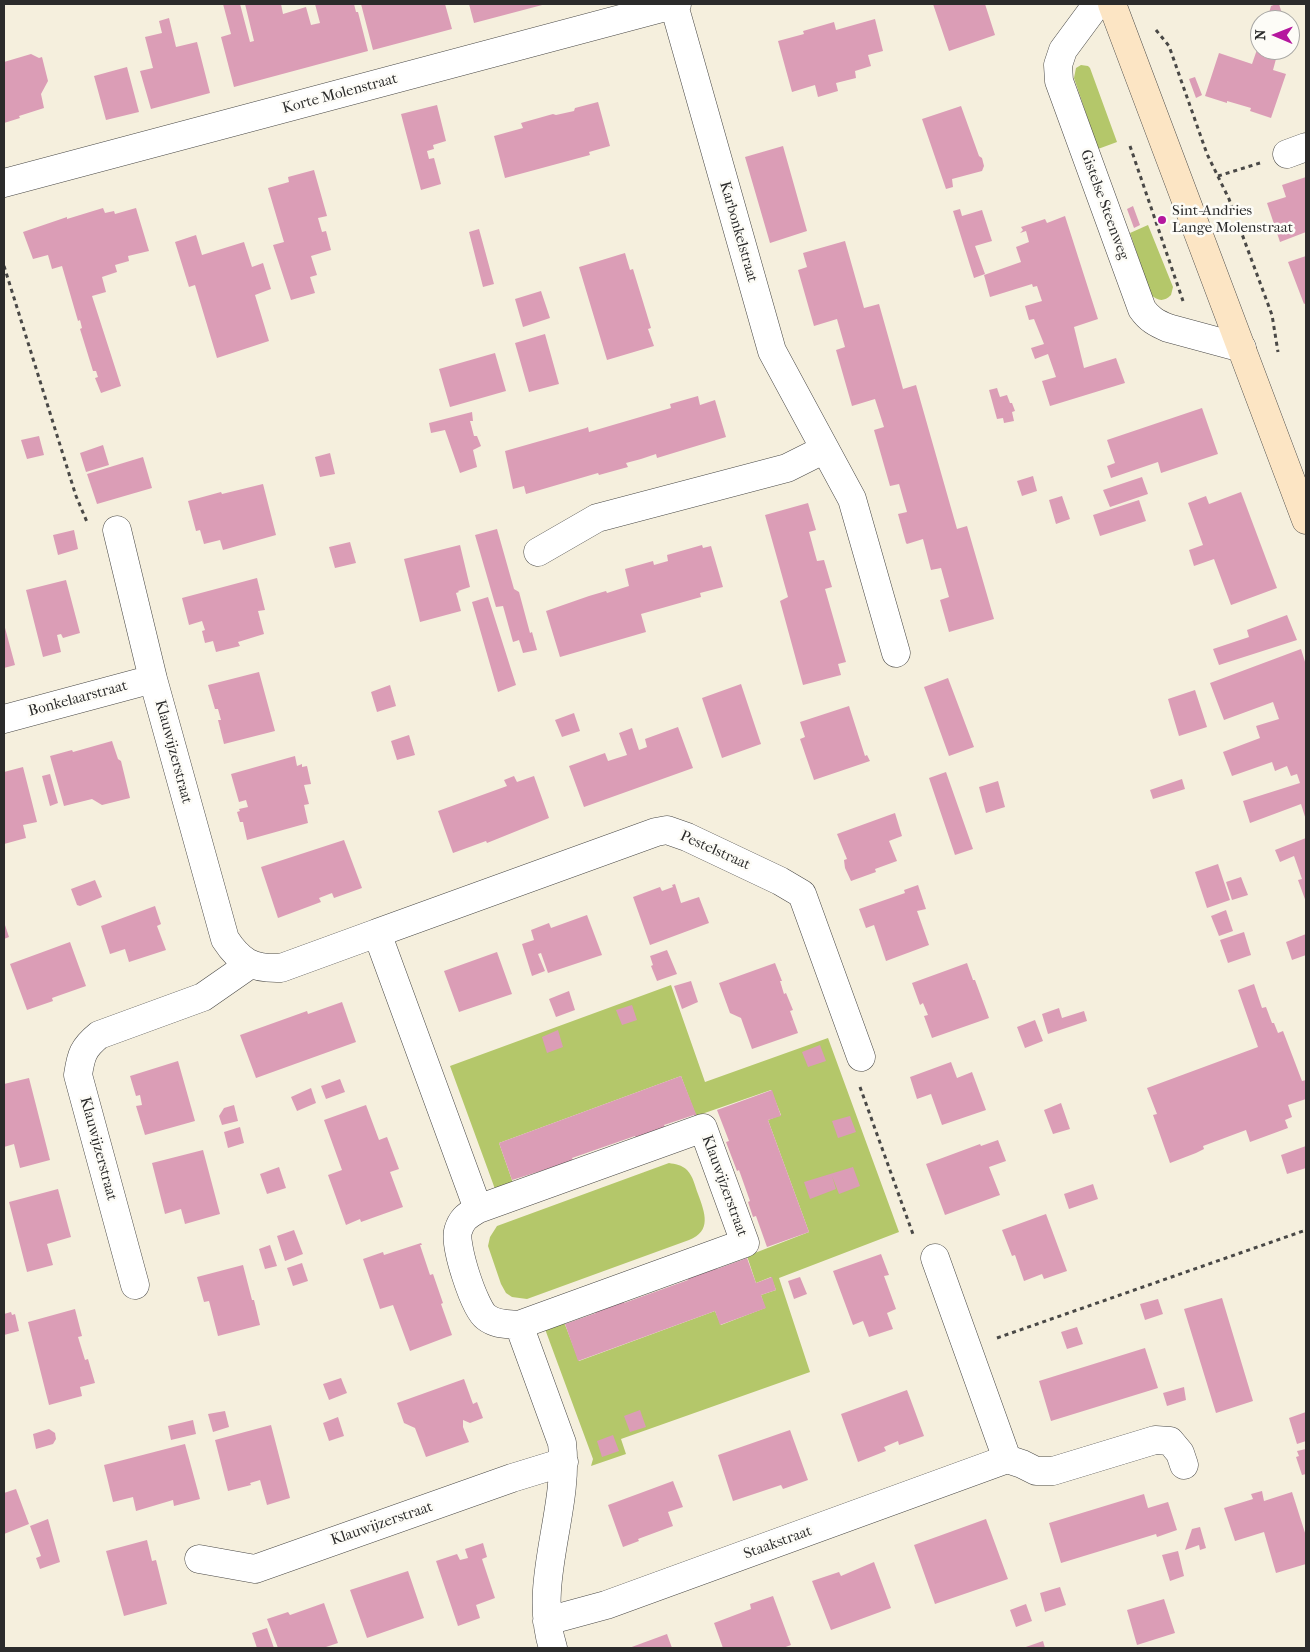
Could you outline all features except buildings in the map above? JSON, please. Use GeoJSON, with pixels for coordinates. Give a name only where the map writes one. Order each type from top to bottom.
{"type":"FeatureCollection","features":[{"type":"Feature","properties":{"kind":"main road"},"geometry":{"type":"LineString","coordinates":[[1112,4],[1306,520]]}},
{"type":"Feature","properties":{"kind":"street","name":"Korte Molenstraat"},"geometry":{"type":"LineString","coordinates":[[4,183],[675,4]]}},
{"type":"Feature","properties":{"kind":"street","name":"Karbonkelstraat"},"geometry":{"type":"LineString","coordinates":[[675,4],[772,351],[852,499],[896,653]]}},
{"type":"Feature","properties":{"kind":"street","name":"Gistelse Steenweg"},"geometry":{"type":"LineString","coordinates":[[1097,4],[1064,50],[1058,64],[1059,80],[1142,309],[1156,323],[1242,348]]}},
{"type":"Feature","properties":{"kind":"street"},"geometry":{"type":"LineString","coordinates":[[538,552],[597,518],[787,468],[825,449]]}},
{"type":"Feature","properties":{"kind":"street","name":"Klauwijzerstraat"},"geometry":{"type":"LineString","coordinates":[[117,530],[153,678],[225,938],[234,953],[249,965],[203,997],[99,1035],[87,1045],[81,1056],[78,1075],[136,1285]]}},
{"type":"Feature","properties":{"kind":"street","name":"Bonkelaarstraat"},"geometry":{"type":"LineString","coordinates":[[4,718],[153,678]]}},
{"type":"Feature","properties":{"kind":"street","name":"Pestelstraat"},"geometry":{"type":"LineString","coordinates":[[377,933],[656,832],[667,830],[687,837],[780,881],[802,894],[861,1057]]}},
{"type":"Feature","properties":{"kind":"street"},"geometry":{"type":"LineString","coordinates":[[249,965],[266,969],[281,968],[377,933],[478,1210]]}},
{"type":"Feature","properties":{"kind":"street","name":"Klauwijzerstraat"},"geometry":{"type":"LineString","coordinates":[[703,1128],[745,1243],[520,1325],[498,1324],[486,1317],[477,1306],[461,1260],[457,1233],[464,1217],[478,1210],[703,1128]]}},
{"type":"Feature","properties":{"kind":"street"},"geometry":{"type":"LineString","coordinates":[[935,1258],[1007,1459],[1036,1471],[1053,1471],[1155,1440],[1170,1441],[1180,1453],[1184,1464]]}},
{"type":"Feature","properties":{"kind":"street"},"geometry":{"type":"LineString","coordinates":[[520,1325],[562,1443],[564,1462],[550,1568],[547,1620],[553,1648]]}},
{"type":"Feature","properties":{"kind":"street","name":"Staakstraat"},"geometry":{"type":"LineString","coordinates":[[547,1620],[606,1605],[1007,1459]]}},
{"type":"Feature","properties":{"kind":"street","name":"Klauwijzerstraat"},"geometry":{"type":"LineString","coordinates":[[199,1559],[255,1569],[512,1478],[564,1462]]}},
{"type":"Feature","properties":{"kind":"path"},"geometry":{"type":"LineString","coordinates":[[1154,27],[1169,46],[1207,154],[1229,199],[1272,315],[1278,353]]}},
{"type":"Feature","properties":{"kind":"path"},"geometry":{"type":"LineString","coordinates":[[1128,139],[1155,223],[1196,335]]}},
{"type":"Feature","properties":{"kind":"path"},"geometry":{"type":"LineString","coordinates":[[1218,176],[1248,168],[1296,150]]}},
{"type":"Feature","properties":{"kind":"path"},"geometry":{"type":"LineString","coordinates":[[4,266],[73,487],[83,513],[87,522],[117,530]]}},
{"type":"Feature","properties":{"kind":"path"},"geometry":{"type":"LineString","coordinates":[[861,1057],[858,1081],[917,1246],[935,1258]]}},
{"type":"Feature","properties":{"kind":"path"},"geometry":{"type":"LineString","coordinates":[[968,1348],[1306,1230]]}},
{"type":"Feature","properties":{"kind":"green space"},"geometry":{"type":"Polygon","coordinates":[[[1081,65],[1090,68],[1117,142],[1098,149],[1074,78],[1076,68],[1081,65]]]}},
{"type":"Feature","properties":{"kind":"green space"},"geometry":{"type":"Polygon","coordinates":[[[1148,225],[1173,287],[1171,295],[1163,300],[1156,299],[1151,295],[1130,233],[1148,225]]]}},
{"type":"Feature","properties":{"kind":"green space"},"geometry":{"type":"Polygon","coordinates":[[[671,985],[705,1082],[828,1038],[899,1232],[779,1278],[810,1372],[621,1439],[626,1454],[591,1466],[593,1459],[545,1329],[564,1322],[579,1361],[715,1311],[721,1325],[765,1308],[761,1295],[776,1290],[771,1277],[756,1283],[747,1256],[809,1232],[768,1120],[781,1115],[771,1090],[696,1116],[681,1076],[499,1143],[513,1183],[495,1189],[450,1066],[671,985]]]}},
{"type":"Feature","properties":{"kind":"green space"},"geometry":{"type":"Polygon","coordinates":[[[669,1163],[685,1168],[694,1181],[703,1208],[705,1221],[701,1232],[696,1236],[527,1299],[512,1297],[506,1293],[488,1246],[490,1237],[497,1226],[669,1163]]]}},
{"type":"Feature","properties":{"kind":"place","name":"Sint-Andries Lange Molenstraat"},"geometry":{"type":"Point","coordinates":[1162,220]}}]}
